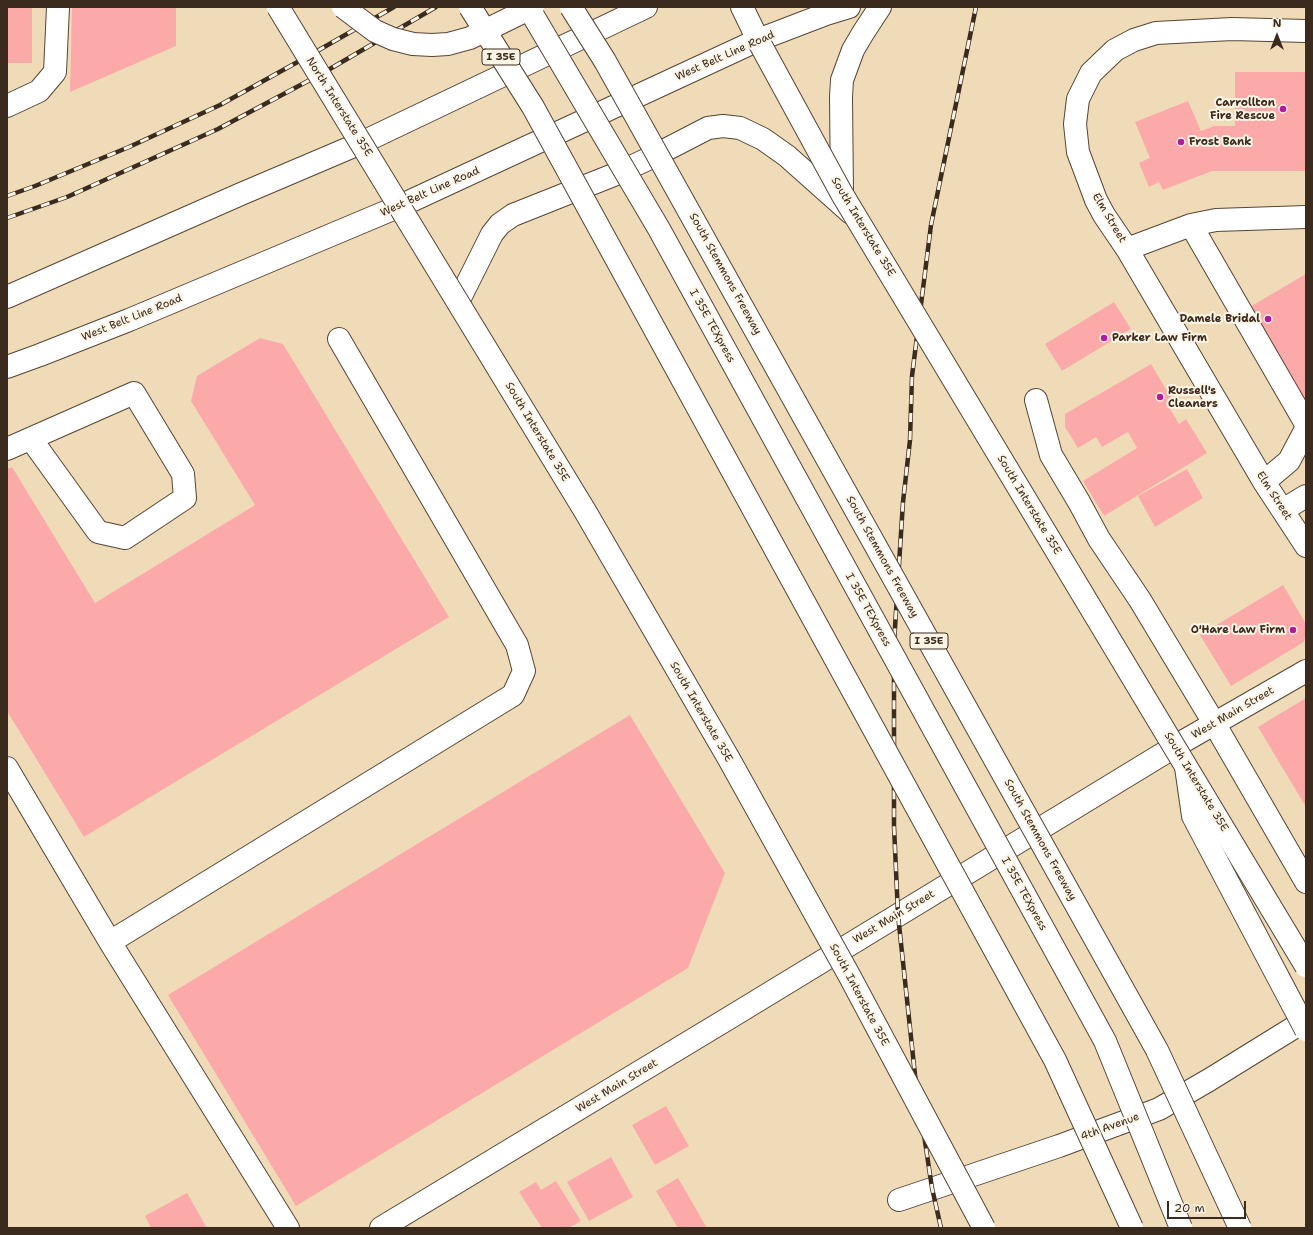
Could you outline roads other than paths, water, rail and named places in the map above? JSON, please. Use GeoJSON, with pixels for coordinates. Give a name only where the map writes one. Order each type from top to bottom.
{"type":"FeatureCollection","features":[{"type":"Feature","properties":{"kind":"main road"},"geometry":{"type":"LineString","coordinates":[[7,106],[39,91],[55,72],[58,7]]}},
{"type":"Feature","properties":{"kind":"main road","name":"North Interstate 35E"},"geometry":{"type":"LineString","coordinates":[[278,7],[400,206]]}},
{"type":"Feature","properties":{"kind":"main road"},"geometry":{"type":"LineString","coordinates":[[343,7],[375,31],[393,39],[413,44],[432,45],[448,44],[470,38],[533,7]]}},
{"type":"Feature","properties":{"kind":"main road","name":"I 35E"},"geometry":{"type":"LineString","coordinates":[[470,7],[533,107],[1055,1060],[1132,1228]]}},
{"type":"Feature","properties":{"kind":"main road","name":"I 35E TEXpress"},"geometry":{"type":"LineString","coordinates":[[528,7],[659,229],[1105,1041],[1180,1228]]}},
{"type":"Feature","properties":{"kind":"main road","name":"South Stemmons Freeway"},"geometry":{"type":"LineString","coordinates":[[571,7],[605,61],[1157,1050],[1240,1228]]}},
{"type":"Feature","properties":{"kind":"main road"},"geometry":{"type":"LineString","coordinates":[[7,297],[361,143],[646,7]]}},
{"type":"Feature","properties":{"kind":"main road"},"geometry":{"type":"LineString","coordinates":[[742,7],[758,40]]}},
{"type":"Feature","properties":{"kind":"main road","name":"West Belt Line Road"},"geometry":{"type":"LineString","coordinates":[[7,367],[129,320],[400,206],[758,40],[826,14],[849,7]]}},
{"type":"Feature","properties":{"kind":"main road"},"geometry":{"type":"LineString","coordinates":[[842,194],[842,80],[853,50],[880,7]]}},
{"type":"Feature","properties":{"kind":"main road","name":"Elm Street"},"geometry":{"type":"LineString","coordinates":[[1306,31],[1232,29],[1156,33],[1134,40],[1115,50],[1091,73],[1078,99],[1075,124],[1078,152],[1096,200],[1104,215],[1127,249],[1264,482],[1306,546]]}},
{"type":"Feature","properties":{"kind":"main road","name":"South Interstate 35E"},"geometry":{"type":"LineString","coordinates":[[758,40],[842,194],[1306,966]]}},
{"type":"Feature","properties":{"kind":"main road"},"geometry":{"type":"LineString","coordinates":[[458,302],[492,234],[500,224],[513,215],[616,174],[708,128],[722,126],[740,128],[763,139],[787,156],[857,218]]}},
{"type":"Feature","properties":{"kind":"main road","name":"South Interstate 35E"},"geometry":{"type":"LineString","coordinates":[[400,206],[585,511],[729,759],[852,982],[984,1228]]}},
{"type":"Feature","properties":{"kind":"main road"},"geometry":{"type":"LineString","coordinates":[[1127,249],[1191,225],[1216,220],[1306,217]]}},
{"type":"Feature","properties":{"kind":"main road"},"geometry":{"type":"LineString","coordinates":[[1191,225],[1306,424]]}},
{"type":"Feature","properties":{"kind":"main road"},"geometry":{"type":"LineString","coordinates":[[110,942],[513,695],[524,671],[517,645],[339,339]]}},
{"type":"Feature","properties":{"kind":"main road"},"geometry":{"type":"LineString","coordinates":[[7,449],[134,393],[182,474],[185,498],[125,538],[98,532],[31,439]]}},
{"type":"Feature","properties":{"kind":"main road"},"geometry":{"type":"LineString","coordinates":[[1036,400],[1051,455],[1099,539],[1140,600],[1214,723],[1306,882]]}},
{"type":"Feature","properties":{"kind":"main road"},"geometry":{"type":"LineString","coordinates":[[1264,482],[1289,461],[1306,429]]}},
{"type":"Feature","properties":{"kind":"main road"},"geometry":{"type":"LineString","coordinates":[[1283,510],[1306,496]]}},
{"type":"Feature","properties":{"kind":"main road","name":"West Main Street"},"geometry":{"type":"LineString","coordinates":[[381,1228],[407,1221],[729,1018],[1214,723],[1306,671]]}},
{"type":"Feature","properties":{"kind":"main road"},"geometry":{"type":"LineString","coordinates":[[1186,767],[1193,816],[1306,1030]]}},
{"type":"Feature","properties":{"kind":"main road"},"geometry":{"type":"LineString","coordinates":[[7,768],[110,942],[288,1228]]}},
{"type":"Feature","properties":{"kind":"main road","name":"4th Avenue"},"geometry":{"type":"LineString","coordinates":[[899,1200],[1059,1146],[1159,1109],[1306,1020]]}},
{"type":"Feature","properties":{"kind":"railway"},"geometry":{"type":"LineString","coordinates":[[7,196],[129,147],[220,105],[394,7]]}},
{"type":"Feature","properties":{"kind":"railway"},"geometry":{"type":"LineString","coordinates":[[7,218],[67,197],[218,129],[323,73],[436,7]]}},
{"type":"Feature","properties":{"kind":"railway"},"geometry":{"type":"LineString","coordinates":[[941,1228],[932,1188],[915,1075],[898,915],[894,826],[894,643],[903,502],[910,440],[912,376],[931,225],[976,7]]}},
{"type":"Feature","properties":{"kind":"place","name":"Carrollton Fire Rescue"},"geometry":{"type":"Point","coordinates":[1283,109]}},
{"type":"Feature","properties":{"kind":"place","name":"Frost Bank"},"geometry":{"type":"Point","coordinates":[1181,142]}},
{"type":"Feature","properties":{"kind":"place","name":"Damele Bridal"},"geometry":{"type":"Point","coordinates":[1268,319]}},
{"type":"Feature","properties":{"kind":"place","name":"Parker Law Firm"},"geometry":{"type":"Point","coordinates":[1104,338]}},
{"type":"Feature","properties":{"kind":"place","name":"Russell's Cleaners"},"geometry":{"type":"Point","coordinates":[1160,397]}},
{"type":"Feature","properties":{"kind":"place","name":"O'Hare Law Firm"},"geometry":{"type":"Point","coordinates":[1293,630]}}]}
